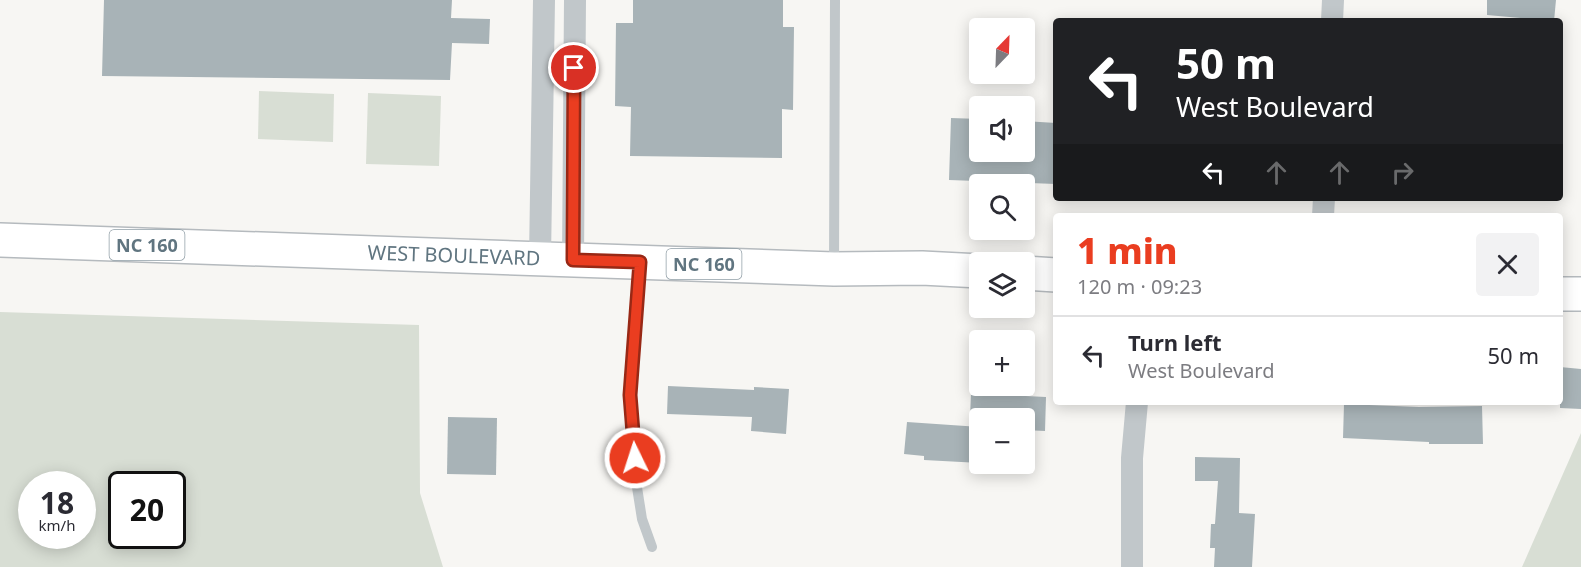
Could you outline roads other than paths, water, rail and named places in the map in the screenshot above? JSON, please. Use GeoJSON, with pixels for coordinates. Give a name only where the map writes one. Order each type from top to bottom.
{"type":"FeatureCollection","features":[{"type":"Feature","properties":{"kind":"main road","name":"WEST BOULEVARD"},"geometry":{"type":"LineString","coordinates":[[0,240],[834,269],[922,268],[969,270]]}},
{"type":"Feature","properties":{"kind":"main road"},"geometry":{"type":"LineString","coordinates":[[1035,274],[1053,275]]}},
{"type":"Feature","properties":{"kind":"main road"},"geometry":{"type":"LineString","coordinates":[[1563,294],[1581,294]]}},
{"type":"Feature","properties":{"kind":"street"},"geometry":{"type":"LineString","coordinates":[[540,258],[544,0]]}},
{"type":"Feature","properties":{"kind":"street"},"geometry":{"type":"LineString","coordinates":[[573,260],[575,0]]}},
{"type":"Feature","properties":{"kind":"street"},"geometry":{"type":"LineString","coordinates":[[1332,18],[1333,0]]}},
{"type":"Feature","properties":{"kind":"street"},"geometry":{"type":"LineString","coordinates":[[1132,567],[1132,458],[1137,405]]}},
{"type":"Feature","properties":{"kind":"lane"},"geometry":{"type":"LineString","coordinates":[[834,269],[835,0]]}},
{"type":"Feature","properties":{"kind":"lane"},"geometry":{"type":"LineString","coordinates":[[640,262],[630,395],[636,481],[642,519],[652,547]]}}]}
